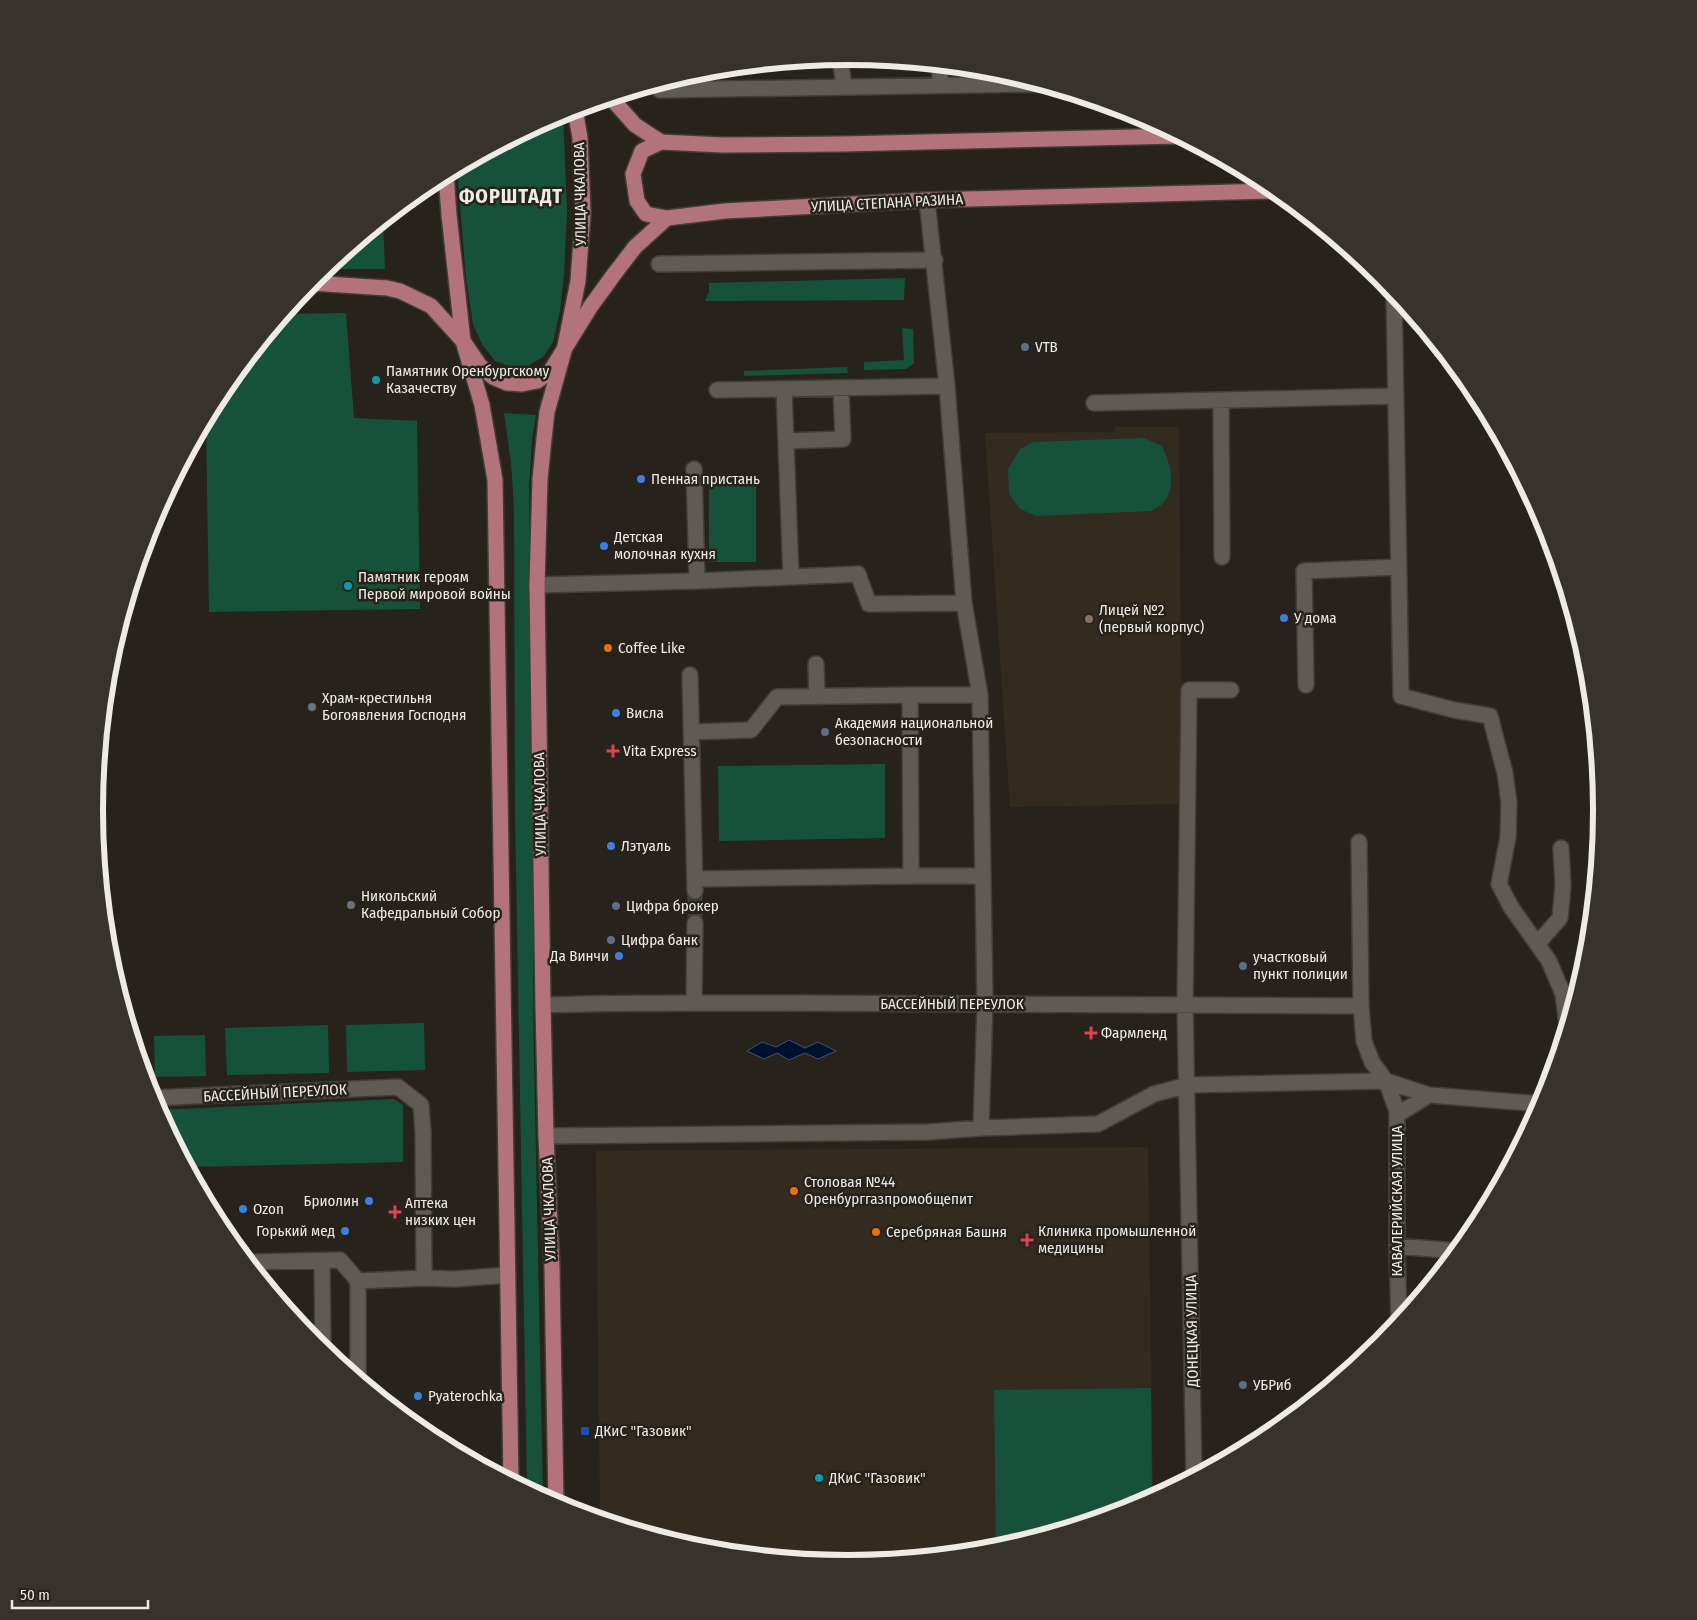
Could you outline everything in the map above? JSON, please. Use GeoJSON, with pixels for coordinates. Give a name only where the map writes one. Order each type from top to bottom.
{"type":"FeatureCollection","features":[{"type":"Feature","properties":{"kind":"main road"},"geometry":{"type":"LineString","coordinates":[[615,103],[635,125],[661,142]]}},
{"type":"Feature","properties":{"kind":"main road","name":"УЛИЦА ЧКАЛОВА"},"geometry":{"type":"LineString","coordinates":[[556,1495],[552,1268],[543,1005],[538,585],[540,479],[544,439],[548,412],[564,351],[578,281],[583,213],[580,138],[576,117]]}},
{"type":"Feature","properties":{"kind":"main road"},"geometry":{"type":"LineString","coordinates":[[666,218],[646,214],[637,201],[633,174],[642,151],[661,142],[722,145],[842,144],[1166,136]]}},
{"type":"Feature","properties":{"kind":"main road"},"geometry":{"type":"LineString","coordinates":[[447,184],[463,341],[482,405],[495,480],[510,1473]]}},
{"type":"Feature","properties":{"kind":"main road","name":"УЛИЦА СТЕПАНА РАЗИНА"},"geometry":{"type":"LineString","coordinates":[[666,218],[725,211],[928,200],[1261,190]]}},
{"type":"Feature","properties":{"kind":"main road"},"geometry":{"type":"LineString","coordinates":[[321,284],[387,288],[400,291],[431,306],[463,341],[480,366],[493,377],[507,383],[522,384],[537,381],[550,372],[591,306],[635,247],[666,218]]}},
{"type":"Feature","properties":{"kind":"street"},"geometry":{"type":"LineString","coordinates":[[841,65],[844,87]]}},
{"type":"Feature","properties":{"kind":"street"},"geometry":{"type":"LineString","coordinates":[[940,71],[940,85]]}},
{"type":"Feature","properties":{"kind":"street"},"geometry":{"type":"LineString","coordinates":[[660,90],[1016,84]]}},
{"type":"Feature","properties":{"kind":"street"},"geometry":{"type":"LineString","coordinates":[[928,200],[947,386],[964,603],[980,695],[985,1003],[981,1128]]}},
{"type":"Feature","properties":{"kind":"street"},"geometry":{"type":"LineString","coordinates":[[659,264],[935,260]]}},
{"type":"Feature","properties":{"kind":"street"},"geometry":{"type":"LineString","coordinates":[[1394,303],[1401,696],[1454,710],[1490,716],[1506,773],[1508,803],[1508,837],[1499,884],[1511,907],[1549,961],[1563,994],[1565,1012]]}},
{"type":"Feature","properties":{"kind":"street"},"geometry":{"type":"LineString","coordinates":[[716,390],[947,386]]}},
{"type":"Feature","properties":{"kind":"street"},"geometry":{"type":"LineString","coordinates":[[786,441],[843,439],[841,388]]}},
{"type":"Feature","properties":{"kind":"street"},"geometry":{"type":"LineString","coordinates":[[784,389],[791,577]]}},
{"type":"Feature","properties":{"kind":"street"},"geometry":{"type":"LineString","coordinates":[[1094,403],[1396,396]]}},
{"type":"Feature","properties":{"kind":"street"},"geometry":{"type":"LineString","coordinates":[[1221,400],[1222,557]]}},
{"type":"Feature","properties":{"kind":"street"},"geometry":{"type":"LineString","coordinates":[[694,469],[697,581]]}},
{"type":"Feature","properties":{"kind":"street"},"geometry":{"type":"LineString","coordinates":[[1306,685],[1304,571],[1398,567]]}},
{"type":"Feature","properties":{"kind":"street"},"geometry":{"type":"LineString","coordinates":[[538,585],[858,574],[869,604],[964,603]]}},
{"type":"Feature","properties":{"kind":"street"},"geometry":{"type":"LineString","coordinates":[[816,664],[817,696]]}},
{"type":"Feature","properties":{"kind":"street"},"geometry":{"type":"LineString","coordinates":[[690,675],[695,885],[911,876],[984,876]]}},
{"type":"Feature","properties":{"kind":"street","name":"ДОНЕЦКАЯ УЛИЦА"},"geometry":{"type":"LineString","coordinates":[[1194,1469],[1185,1006],[1189,690],[1232,690]]}},
{"type":"Feature","properties":{"kind":"street"},"geometry":{"type":"LineString","coordinates":[[910,695],[911,876]]}},
{"type":"Feature","properties":{"kind":"street"},"geometry":{"type":"LineString","coordinates":[[691,732],[751,730],[777,697],[980,695]]}},
{"type":"Feature","properties":{"kind":"street","name":"КАВАЛЕРИЙСКАЯ УЛИЦА"},"geometry":{"type":"LineString","coordinates":[[1359,842],[1360,1006],[1364,1041],[1372,1062],[1386,1081],[1397,1115],[1398,1313]]}},
{"type":"Feature","properties":{"kind":"street"},"geometry":{"type":"LineString","coordinates":[[1538,943],[1560,918],[1563,886],[1561,848]]}},
{"type":"Feature","properties":{"kind":"street"},"geometry":{"type":"LineString","coordinates":[[694,1003],[695,923]]}},
{"type":"Feature","properties":{"kind":"street","name":"БАССЕЙНЫЙ ПЕРЕУЛОК"},"geometry":{"type":"LineString","coordinates":[[543,1005],[985,1003],[1360,1006]]}},
{"type":"Feature","properties":{"kind":"street"},"geometry":{"type":"LineString","coordinates":[[546,1136],[928,1132],[981,1128],[1098,1124],[1154,1094],[1188,1085],[1386,1081],[1428,1095],[1533,1103]]}},
{"type":"Feature","properties":{"kind":"street","name":"БАССЕЙНЫЙ ПЕРЕУЛОК"},"geometry":{"type":"LineString","coordinates":[[161,1098],[398,1087],[421,1105],[423,1132],[424,1278]]}},
{"type":"Feature","properties":{"kind":"street"},"geometry":{"type":"LineString","coordinates":[[1397,1115],[1428,1095]]}},
{"type":"Feature","properties":{"kind":"street"},"geometry":{"type":"LineString","coordinates":[[1397,1246],[1450,1250]]}},
{"type":"Feature","properties":{"kind":"street"},"geometry":{"type":"LineString","coordinates":[[256,1262],[340,1260],[358,1281],[358,1371]]}},
{"type":"Feature","properties":{"kind":"street"},"geometry":{"type":"LineString","coordinates":[[322,1261],[324,1339]]}},
{"type":"Feature","properties":{"kind":"street"},"geometry":{"type":"LineString","coordinates":[[358,1281],[424,1278],[455,1279],[508,1275]]}},
{"type":"Feature","properties":{"kind":"shaded area","name":"Лицей №2 (первый корпус)"},"geometry":{"type":"Polygon","coordinates":[[[1115,427],[1179,427],[1182,804],[1010,807],[985,433],[1115,432],[1115,427]]]}},
{"type":"Feature","properties":{"kind":"shaded area"},"geometry":{"type":"Polygon","coordinates":[[[1148,1147],[1153,1489],[1088,1515],[1041,1530],[994,1541],[946,1549],[848,1555],[751,1549],[703,1541],[656,1530],[600,1512],[596,1151],[1148,1147]]]}},
{"type":"Feature","properties":{"kind":"green space"},"geometry":{"type":"Polygon","coordinates":[[[563,122],[567,212],[564,274],[560,311],[553,342],[543,357],[529,365],[515,368],[495,361],[482,344],[473,324],[466,278],[458,177],[519,142],[563,122]]]}},
{"type":"Feature","properties":{"kind":"green space"},"geometry":{"type":"Polygon","coordinates":[[[383,229],[385,269],[337,269],[383,229]]]}},
{"type":"Feature","properties":{"kind":"green space"},"geometry":{"type":"Polygon","coordinates":[[[905,278],[904,300],[705,301],[709,292],[709,283],[905,278]]]}},
{"type":"Feature","properties":{"kind":"green space"},"geometry":{"type":"Polygon","coordinates":[[[346,313],[354,418],[417,421],[420,609],[209,612],[206,432],[257,356],[293,314],[346,313]]]}},
{"type":"Feature","properties":{"kind":"green space"},"geometry":{"type":"Polygon","coordinates":[[[902,328],[913,329],[914,363],[906,369],[864,370],[864,362],[904,360],[902,328]]]}},
{"type":"Feature","properties":{"kind":"green space"},"geometry":{"type":"Polygon","coordinates":[[[847,367],[848,373],[744,376],[744,371],[847,367]]]}},
{"type":"Feature","properties":{"kind":"green space"},"geometry":{"type":"Polygon","coordinates":[[[504,413],[536,415],[532,439],[529,488],[533,758],[533,1010],[543,1489],[527,1482],[515,812],[514,506],[511,463],[504,413]]]}},
{"type":"Feature","properties":{"kind":"green space"},"geometry":{"type":"Polygon","coordinates":[[[1144,438],[1162,446],[1171,474],[1168,495],[1163,503],[1151,511],[1036,516],[1020,509],[1009,494],[1008,469],[1020,449],[1033,442],[1144,438]]]}},
{"type":"Feature","properties":{"kind":"green space"},"geometry":{"type":"Polygon","coordinates":[[[709,479],[756,479],[756,562],[709,562],[709,479]]]}},
{"type":"Feature","properties":{"kind":"green space"},"geometry":{"type":"Polygon","coordinates":[[[885,764],[885,838],[719,841],[718,766],[885,764]]]}},
{"type":"Feature","properties":{"kind":"green space"},"geometry":{"type":"Polygon","coordinates":[[[424,1023],[425,1070],[347,1072],[346,1025],[424,1023]]]}},
{"type":"Feature","properties":{"kind":"green space"},"geometry":{"type":"Polygon","coordinates":[[[328,1025],[329,1073],[227,1075],[225,1028],[328,1025]]]}},
{"type":"Feature","properties":{"kind":"green space"},"geometry":{"type":"Polygon","coordinates":[[[205,1035],[206,1076],[155,1077],[154,1036],[205,1035]]]}},
{"type":"Feature","properties":{"kind":"green space"},"geometry":{"type":"Polygon","coordinates":[[[394,1099],[403,1105],[403,1162],[195,1167],[166,1110],[394,1099]]]}},
{"type":"Feature","properties":{"kind":"green space"},"geometry":{"type":"Polygon","coordinates":[[[1151,1388],[1152,1490],[1088,1515],[1041,1530],[996,1541],[994,1390],[1151,1388]]]}},
{"type":"Feature","properties":{"kind":"water"},"geometry":{"type":"Polygon","coordinates":[[[789,1040],[805,1048],[818,1042],[836,1051],[818,1059],[805,1053],[789,1060],[777,1053],[764,1059],[747,1051],[762,1042],[776,1047],[789,1040]]]}},
{"type":"Feature","properties":{"kind":"tunnel"},"geometry":{"type":"LineString","coordinates":[[695,891],[695,923]]}},
{"type":"Feature","properties":{"kind":"place","name":"VTB"},"geometry":{"type":"Point","coordinates":[1025,347]}},
{"type":"Feature","properties":{"kind":"place","name":"Памятник Оренбургскому Казачеству"},"geometry":{"type":"Point","coordinates":[376,380]}},
{"type":"Feature","properties":{"kind":"place","name":"Пенная пристань"},"geometry":{"type":"Point","coordinates":[641,479]}},
{"type":"Feature","properties":{"kind":"place","name":"Детская молочная кухня"},"geometry":{"type":"Point","coordinates":[604,546]}},
{"type":"Feature","properties":{"kind":"place","name":"Памятник героям Первой мировой войны"},"geometry":{"type":"Point","coordinates":[348,586]}},
{"type":"Feature","properties":{"kind":"place","name":"У дома"},"geometry":{"type":"Point","coordinates":[1284,618]}},
{"type":"Feature","properties":{"kind":"place","name":"Лицей №2 (первый корпус)"},"geometry":{"type":"Point","coordinates":[1089,619]}},
{"type":"Feature","properties":{"kind":"place","name":"Coffee Like"},"geometry":{"type":"Point","coordinates":[608,648]}},
{"type":"Feature","properties":{"kind":"place","name":"Храм-крестильня Богоявления Господня"},"geometry":{"type":"Point","coordinates":[312,707]}},
{"type":"Feature","properties":{"kind":"place","name":"Висла"},"geometry":{"type":"Point","coordinates":[616,713]}},
{"type":"Feature","properties":{"kind":"place","name":"Академия национальной безопасности"},"geometry":{"type":"Point","coordinates":[825,732]}},
{"type":"Feature","properties":{"kind":"place","name":"Vita Express"},"geometry":{"type":"Point","coordinates":[613,751]}},
{"type":"Feature","properties":{"kind":"place","name":"Лэтуаль"},"geometry":{"type":"Point","coordinates":[611,846]}},
{"type":"Feature","properties":{"kind":"place","name":"Никольский Кафедральный Собор"},"geometry":{"type":"Point","coordinates":[351,905]}},
{"type":"Feature","properties":{"kind":"place","name":"Цифра брокер"},"geometry":{"type":"Point","coordinates":[616,906]}},
{"type":"Feature","properties":{"kind":"place","name":"Цифра банк"},"geometry":{"type":"Point","coordinates":[611,940]}},
{"type":"Feature","properties":{"kind":"place","name":"Да Винчи"},"geometry":{"type":"Point","coordinates":[619,956]}},
{"type":"Feature","properties":{"kind":"place","name":"участковый пункт полиции"},"geometry":{"type":"Point","coordinates":[1243,966]}},
{"type":"Feature","properties":{"kind":"place","name":"Фармленд"},"geometry":{"type":"Point","coordinates":[1091,1033]}},
{"type":"Feature","properties":{"kind":"place","name":"Столовая №44 Оренбурггазпромобщепит"},"geometry":{"type":"Point","coordinates":[794,1191]}},
{"type":"Feature","properties":{"kind":"place","name":"Бриолин"},"geometry":{"type":"Point","coordinates":[369,1201]}},
{"type":"Feature","properties":{"kind":"place","name":"Ozon"},"geometry":{"type":"Point","coordinates":[243,1209]}},
{"type":"Feature","properties":{"kind":"place","name":"Аптека низких цен"},"geometry":{"type":"Point","coordinates":[395,1212]}},
{"type":"Feature","properties":{"kind":"place","name":"Горький мед"},"geometry":{"type":"Point","coordinates":[345,1231]}},
{"type":"Feature","properties":{"kind":"place","name":"Серебряная Башня"},"geometry":{"type":"Point","coordinates":[876,1232]}},
{"type":"Feature","properties":{"kind":"place","name":"Клиника промышленной медицины"},"geometry":{"type":"Point","coordinates":[1027,1240]}},
{"type":"Feature","properties":{"kind":"place","name":"УБРиб"},"geometry":{"type":"Point","coordinates":[1243,1385]}},
{"type":"Feature","properties":{"kind":"place","name":"Pyaterochka"},"geometry":{"type":"Point","coordinates":[418,1396]}},
{"type":"Feature","properties":{"kind":"place","name":"ДКиС \"Газовик\""},"geometry":{"type":"Point","coordinates":[585,1431]}},
{"type":"Feature","properties":{"kind":"place","name":"ДКиC \"Газовик\""},"geometry":{"type":"Point","coordinates":[819,1478]}},
{"type":"Feature","properties":{"kind":"district","name":"ФОРШТАДТ"},"geometry":{"type":"Point","coordinates":[511,196]}}]}
